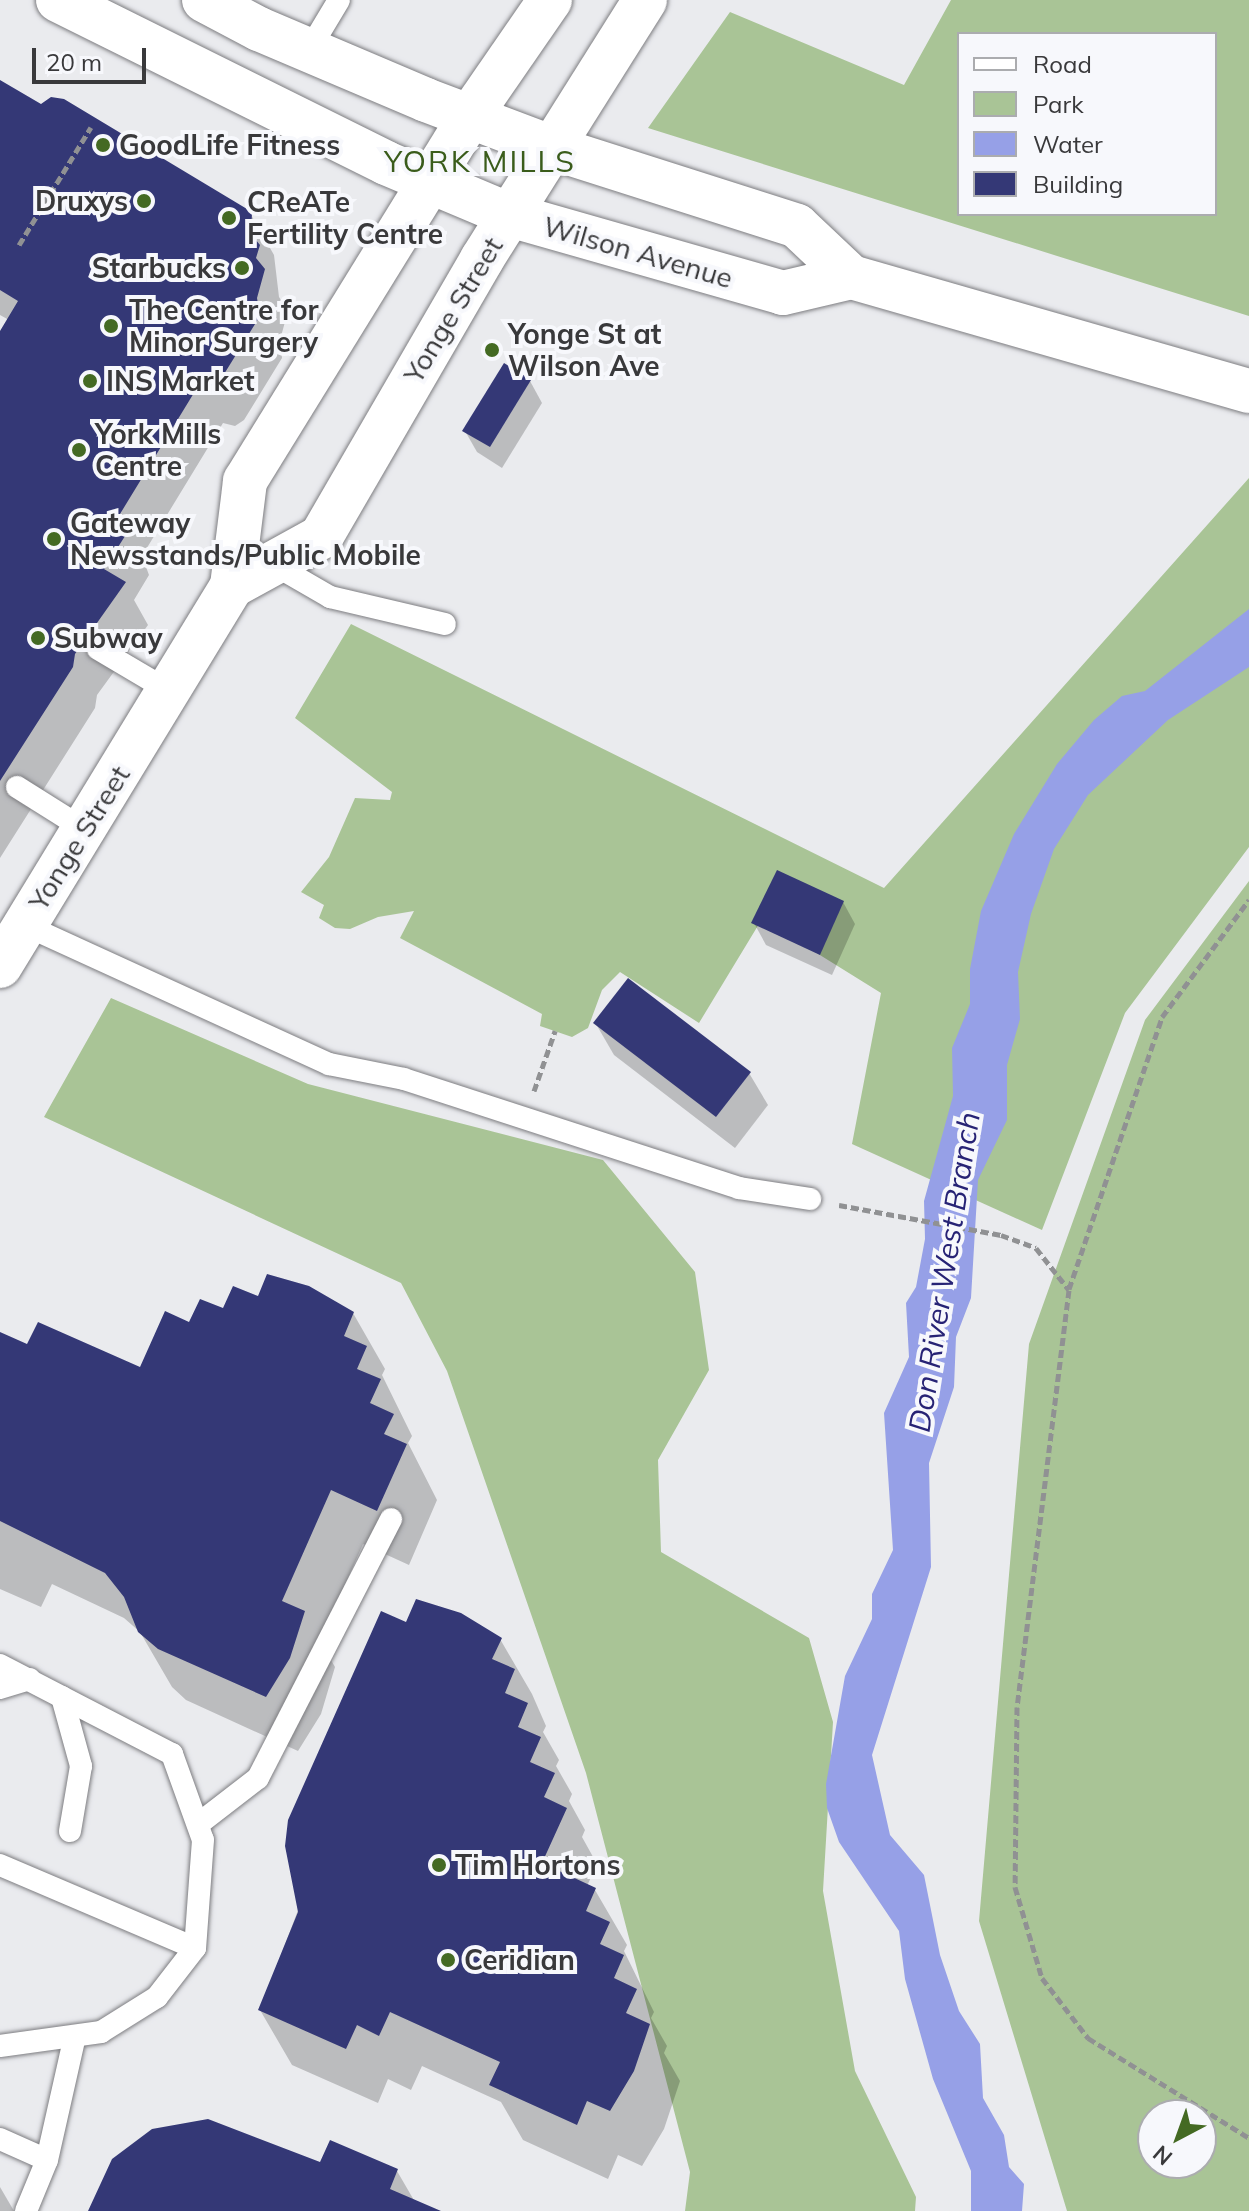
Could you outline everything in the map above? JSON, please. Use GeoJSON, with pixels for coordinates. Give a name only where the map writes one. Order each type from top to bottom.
{"type":"FeatureCollection","features":[{"type":"Feature","properties":{"kind":"main road","name":"Wilson Avenue"},"geometry":{"type":"LineString","coordinates":[[58,0],[428,182],[510,215],[783,293],[851,277]]}},
{"type":"Feature","properties":{"kind":"main road"},"geometry":{"type":"LineString","coordinates":[[204,0],[309,50],[553,148],[797,226],[851,277],[1001,323],[1249,391]]}},
{"type":"Feature","properties":{"kind":"main road","name":"Yonge Street"},"geometry":{"type":"LineString","coordinates":[[232,586],[321,537],[510,215],[645,0]]}},
{"type":"Feature","properties":{"kind":"main road","name":"Yonge Street"},"geometry":{"type":"LineString","coordinates":[[0,966],[232,586],[245,481],[428,182],[544,2]]}},
{"type":"Feature","properties":{"kind":"lane"},"geometry":{"type":"LineString","coordinates":[[309,50],[339,0]]}},
{"type":"Feature","properties":{"kind":"lane"},"geometry":{"type":"LineString","coordinates":[[273,564],[330,597],[445,624]]}},
{"type":"Feature","properties":{"kind":"lane"},"geometry":{"type":"LineString","coordinates":[[98,649],[169,691]]}},
{"type":"Feature","properties":{"kind":"lane"},"geometry":{"type":"LineString","coordinates":[[17,787],[84,829]]}},
{"type":"Feature","properties":{"kind":"lane"},"geometry":{"type":"LineString","coordinates":[[25,925],[329,1064],[404,1079],[739,1188],[810,1199]]}},
{"type":"Feature","properties":{"kind":"lane"},"geometry":{"type":"LineString","coordinates":[[201,1822],[258,1778],[391,1519]]}},
{"type":"Feature","properties":{"kind":"lane"},"geometry":{"type":"LineString","coordinates":[[0,1665],[172,1754],[201,1822],[195,1948],[157,1997],[101,2032],[74,2040],[0,2046]]}},
{"type":"Feature","properties":{"kind":"lane"},"geometry":{"type":"LineString","coordinates":[[0,1688],[30,1679]]}},
{"type":"Feature","properties":{"kind":"lane"},"geometry":{"type":"LineString","coordinates":[[62,1697],[81,1766],[70,1831]]}},
{"type":"Feature","properties":{"kind":"lane"},"geometry":{"type":"LineString","coordinates":[[0,1865],[195,1948]]}},
{"type":"Feature","properties":{"kind":"lane"},"geometry":{"type":"LineString","coordinates":[[26,2211],[47,2160],[74,2040]]}},
{"type":"Feature","properties":{"kind":"lane"},"geometry":{"type":"LineString","coordinates":[[0,2139],[47,2160]]}},
{"type":"Feature","properties":{"kind":"path"},"geometry":{"type":"LineString","coordinates":[[19,245],[91,127]]}},
{"type":"Feature","properties":{"kind":"path"},"geometry":{"type":"LineString","coordinates":[[1249,900],[1162,1017],[1069,1290],[1017,1707],[1015,1887],[1042,1978],[1088,2038],[1249,2138]]}},
{"type":"Feature","properties":{"kind":"path"},"geometry":{"type":"LineString","coordinates":[[540,1076],[555,1031]]}},
{"type":"Feature","properties":{"kind":"path"},"geometry":{"type":"LineString","coordinates":[[810,1199],[1001,1235],[1036,1248],[1069,1290]]}},
{"type":"Feature","properties":{"kind":"green space"},"geometry":{"type":"Polygon","coordinates":[[[951,0],[1249,0],[1249,316],[648,128],[730,12],[904,85],[951,0]]]}},
{"type":"Feature","properties":{"kind":"green space"},"geometry":{"type":"Polygon","coordinates":[[[1249,478],[1249,847],[1125,1013],[1042,1230],[852,1144],[881,993],[762,919],[699,1023],[620,972],[602,990],[588,1028],[572,1037],[540,1026],[542,1014],[400,938],[414,911],[378,917],[350,929],[335,928],[319,918],[324,905],[301,892],[329,857],[355,798],[390,800],[392,792],[295,718],[351,624],[884,888],[1249,478]]]}},
{"type":"Feature","properties":{"kind":"green space"},"geometry":{"type":"Polygon","coordinates":[[[1249,881],[1249,2211],[1067,2211],[979,1921],[1029,1344],[1145,1020],[1249,881]]]}},
{"type":"Feature","properties":{"kind":"green space"},"geometry":{"type":"Polygon","coordinates":[[[111,998],[308,1084],[603,1160],[695,1272],[709,1370],[658,1460],[661,1552],[809,1638],[833,1722],[823,1891],[855,2071],[916,2197],[915,2211],[685,2211],[690,2172],[586,1773],[447,1371],[401,1283],[44,1117],[111,998]]]}},
{"type":"Feature","properties":{"kind":"water","name":"Don River West Branch"},"geometry":{"type":"Polygon","coordinates":[[[1249,609],[1249,667],[1168,720],[1088,795],[1054,849],[1031,914],[1018,972],[1020,1019],[1007,1065],[1007,1120],[978,1180],[971,1298],[956,1337],[954,1387],[929,1463],[931,1567],[872,1755],[890,1835],[924,1875],[940,1955],[959,2011],[980,2044],[983,2098],[1004,2135],[1009,2167],[1024,2184],[1022,2211],[971,2211],[971,2171],[933,2079],[905,1979],[899,1931],[839,1842],[827,1808],[826,1784],[845,1676],[872,1619],[872,1594],[893,1550],[884,1413],[909,1357],[906,1303],[916,1287],[925,1239],[924,1201],[953,1096],[952,1048],[970,1004],[970,969],[981,911],[1014,834],[1057,764],[1094,720],[1122,696],[1145,691],[1249,609]]]}},
{"type":"Feature","properties":{"kind":"building","name":"York Mills Centre"},"geometry":{"type":"Polygon","coordinates":[[[0,80],[41,104],[51,97],[64,99],[252,212],[251,234],[260,245],[256,258],[265,269],[257,298],[260,316],[221,379],[211,386],[200,383],[120,514],[127,533],[104,569],[126,582],[75,654],[73,667],[0,781],[0,331],[18,301],[0,290],[0,80]]]}},
{"type":"Feature","properties":{"kind":"building"},"geometry":{"type":"Polygon","coordinates":[[[504,363],[531,380],[490,447],[462,431],[504,363]]]}},
{"type":"Feature","properties":{"kind":"building"},"geometry":{"type":"Polygon","coordinates":[[[777,870],[844,901],[820,955],[751,923],[777,870]]]}},
{"type":"Feature","properties":{"kind":"building"},"geometry":{"type":"Polygon","coordinates":[[[628,978],[751,1072],[716,1117],[593,1023],[628,978]]]}},
{"type":"Feature","properties":{"kind":"building"},"geometry":{"type":"Polygon","coordinates":[[[267,1274],[309,1286],[354,1312],[344,1336],[367,1346],[357,1369],[381,1379],[370,1403],[394,1414],[384,1434],[407,1444],[377,1511],[331,1490],[282,1601],[305,1611],[290,1658],[266,1697],[158,1649],[138,1632],[124,1597],[105,1573],[0,1521],[0,1332],[27,1344],[38,1322],[140,1367],[165,1311],[189,1322],[200,1299],[223,1308],[233,1286],[258,1296],[267,1274]]]}},
{"type":"Feature","properties":{"kind":"building"},"geometry":{"type":"Polygon","coordinates":[[[416,1599],[461,1613],[502,1638],[492,1659],[515,1669],[505,1693],[528,1703],[518,1727],[541,1737],[530,1762],[555,1773],[544,1797],[567,1808],[542,1863],[596,1888],[586,1911],[610,1922],[600,1944],[624,1955],[614,1978],[637,1989],[626,2013],[650,2024],[634,2071],[610,2111],[587,2101],[577,2125],[489,2085],[500,2062],[390,2012],[379,2036],[357,2025],[346,2049],[258,2010],[298,1912],[285,1846],[288,1820],[381,1611],[406,1622],[416,1599]]]}},
{"type":"Feature","properties":{"kind":"building"},"geometry":{"type":"Polygon","coordinates":[[[208,2119],[320,2162],[330,2140],[398,2169],[390,2189],[441,2211],[88,2211],[112,2159],[152,2129],[208,2119]]]}},
{"type":"Feature","properties":{"kind":"place","name":"GoodLife Fitness"},"geometry":{"type":"Point","coordinates":[103,145]}},
{"type":"Feature","properties":{"kind":"place","name":"Druxys"},"geometry":{"type":"Point","coordinates":[144,201]}},
{"type":"Feature","properties":{"kind":"place","name":"CReATe Fertility Centre"},"geometry":{"type":"Point","coordinates":[229,218]}},
{"type":"Feature","properties":{"kind":"place","name":"Starbucks"},"geometry":{"type":"Point","coordinates":[242,268]}},
{"type":"Feature","properties":{"kind":"place","name":"The Centre for Minor Surgery"},"geometry":{"type":"Point","coordinates":[111,326]}},
{"type":"Feature","properties":{"kind":"place","name":"Yonge St at Wilson Ave"},"geometry":{"type":"Point","coordinates":[492,350]}},
{"type":"Feature","properties":{"kind":"place","name":"INS Market"},"geometry":{"type":"Point","coordinates":[90,381]}},
{"type":"Feature","properties":{"kind":"place","name":"York Mills Centre"},"geometry":{"type":"Point","coordinates":[79,450]}},
{"type":"Feature","properties":{"kind":"place","name":"Gateway Newsstands/Public Mobile"},"geometry":{"type":"Point","coordinates":[54,539]}},
{"type":"Feature","properties":{"kind":"place","name":"Subway"},"geometry":{"type":"Point","coordinates":[38,638]}},
{"type":"Feature","properties":{"kind":"place","name":"Tim Hortons"},"geometry":{"type":"Point","coordinates":[439,1865]}},
{"type":"Feature","properties":{"kind":"place","name":"Ceridian"},"geometry":{"type":"Point","coordinates":[448,1960]}},
{"type":"Feature","properties":{"kind":"district","name":"YORK MILLS"},"geometry":{"type":"Point","coordinates":[480,161]}}]}
